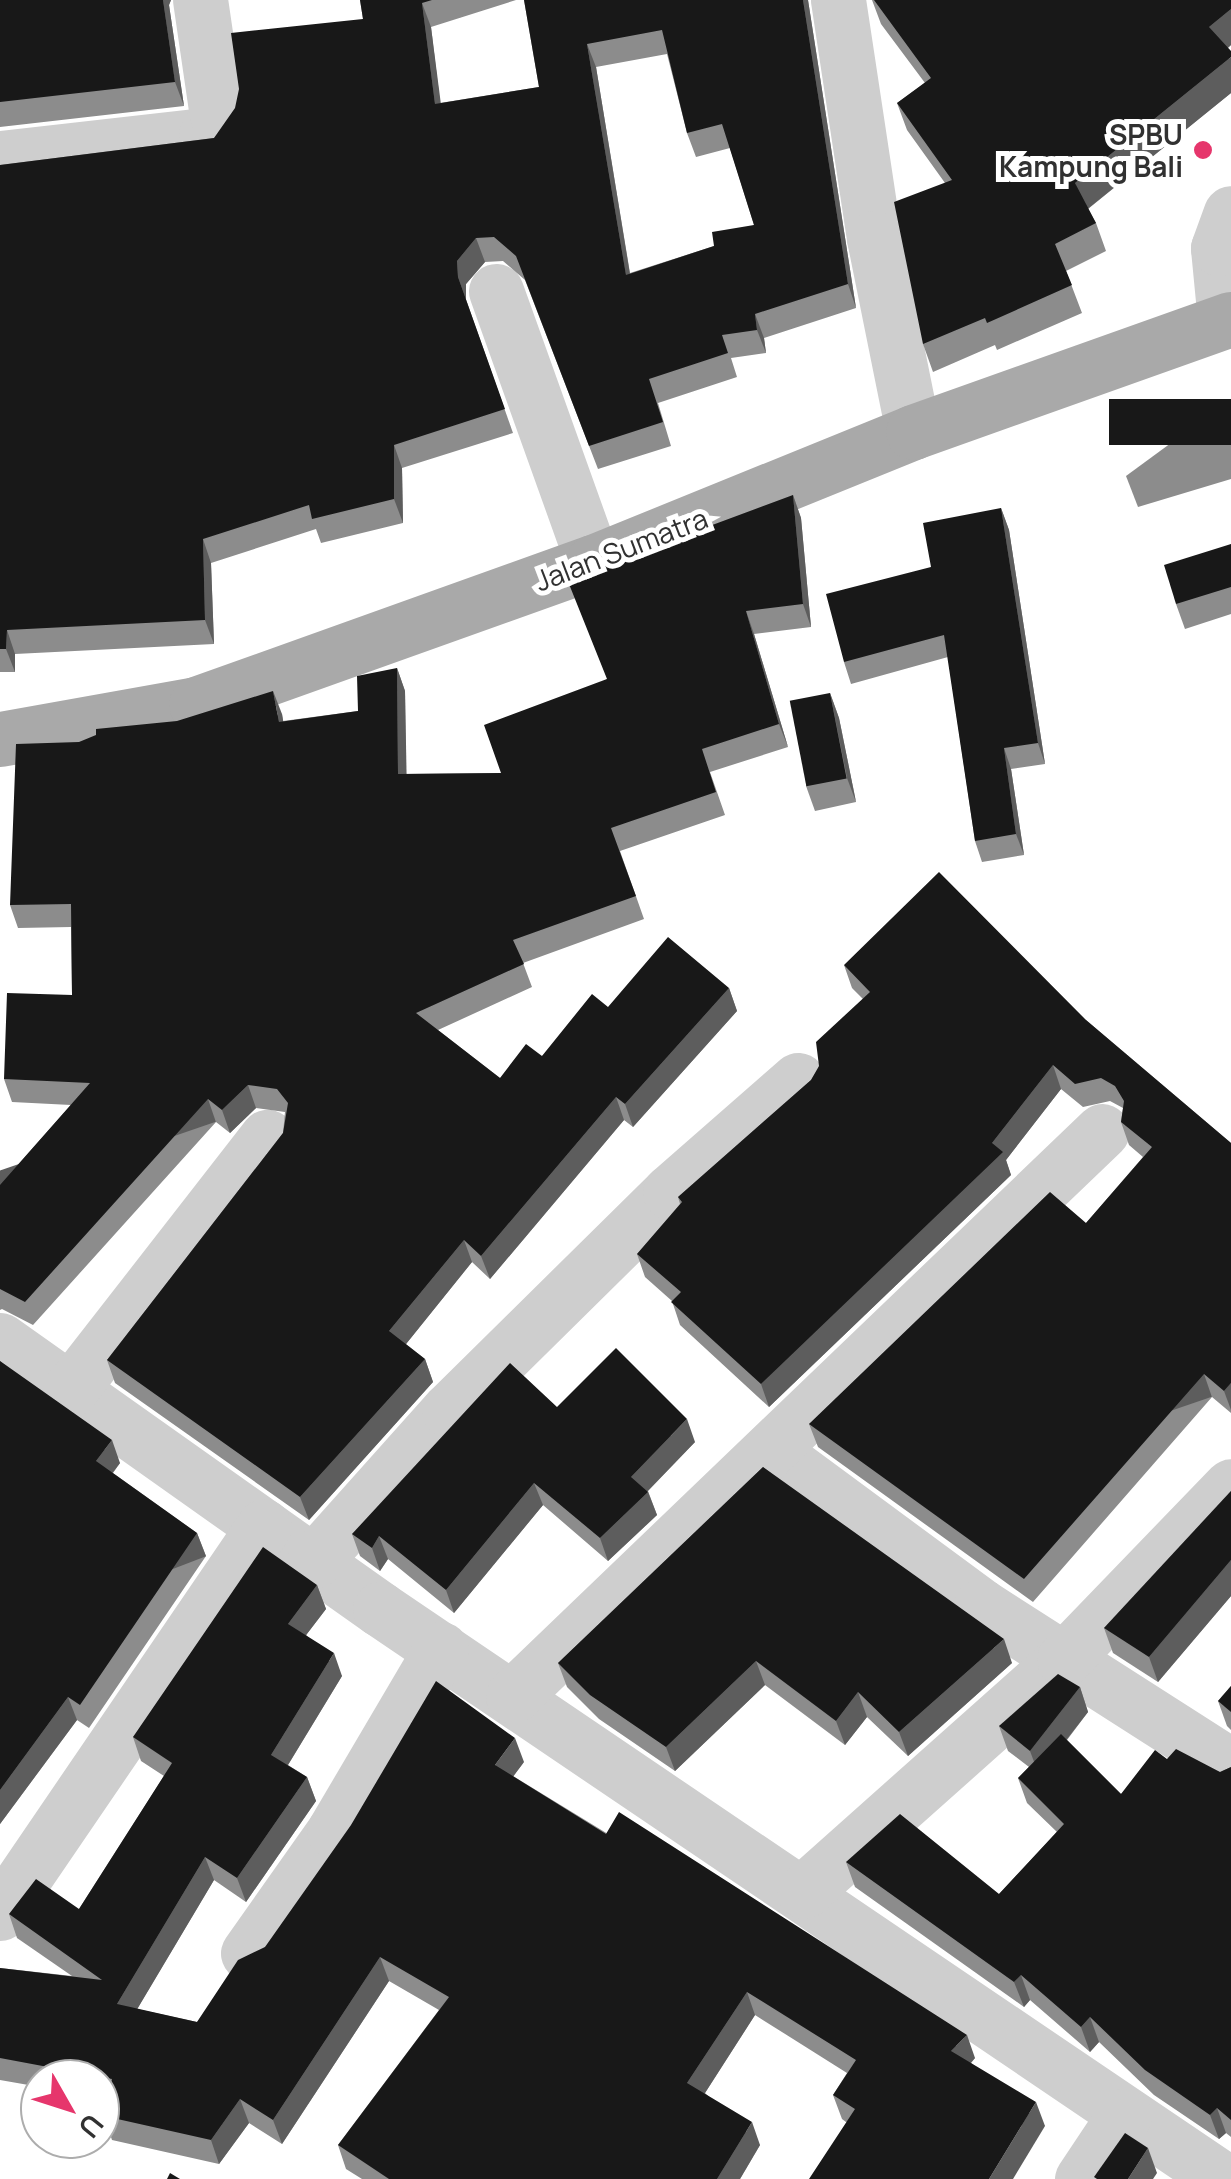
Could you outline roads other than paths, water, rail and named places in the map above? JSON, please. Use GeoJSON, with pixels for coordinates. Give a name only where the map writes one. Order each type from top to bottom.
{"type":"FeatureCollection","features":[{"type":"Feature","properties":{"kind":"main road","name":"Jalan Sumatra"},"geometry":{"type":"LineString","coordinates":[[0,739],[196,704],[593,562],[913,432],[1228,320]]}},
{"type":"Feature","properties":{"kind":"street"},"geometry":{"type":"LineString","coordinates":[[0,158],[206,135],[217,116],[200,0]]}},
{"type":"Feature","properties":{"kind":"street"},"geometry":{"type":"LineString","coordinates":[[838,0],[874,238],[913,432]]}},
{"type":"Feature","properties":{"kind":"street"},"geometry":{"type":"LineString","coordinates":[[1228,320],[1218,248],[1231,213]]}},
{"type":"Feature","properties":{"kind":"street"},"geometry":{"type":"LineString","coordinates":[[496,291],[593,562]]}},
{"type":"Feature","properties":{"kind":"street"},"geometry":{"type":"LineString","coordinates":[[314,1561],[449,1410],[670,1192],[798,1080]]}},
{"type":"Feature","properties":{"kind":"street"},"geometry":{"type":"LineString","coordinates":[[513,1696],[1102,1131]]}},
{"type":"Feature","properties":{"kind":"street"},"geometry":{"type":"LineString","coordinates":[[70,1390],[266,1137]]}},
{"type":"Feature","properties":{"kind":"street"},"geometry":{"type":"LineString","coordinates":[[0,1340],[441,1650],[804,1891],[1124,2116],[1222,2179]]}},
{"type":"Feature","properties":{"kind":"street"},"geometry":{"type":"LineString","coordinates":[[771,1450],[982,1606],[1231,1766]]}},
{"type":"Feature","properties":{"kind":"street"},"geometry":{"type":"LineString","coordinates":[[804,1891],[1064,1659],[1231,1486]]}},
{"type":"Feature","properties":{"kind":"street"},"geometry":{"type":"LineString","coordinates":[[0,1913],[264,1526]]}},
{"type":"Feature","properties":{"kind":"street"},"geometry":{"type":"LineString","coordinates":[[248,1953],[334,1831],[441,1650]]}},
{"type":"Feature","properties":{"kind":"street"},"geometry":{"type":"LineString","coordinates":[[1082,2179],[1124,2116]]}},
{"type":"Feature","properties":{"kind":"place","name":"SPBU Kampung Bali"},"geometry":{"type":"Point","coordinates":[1203,150]}}]}
